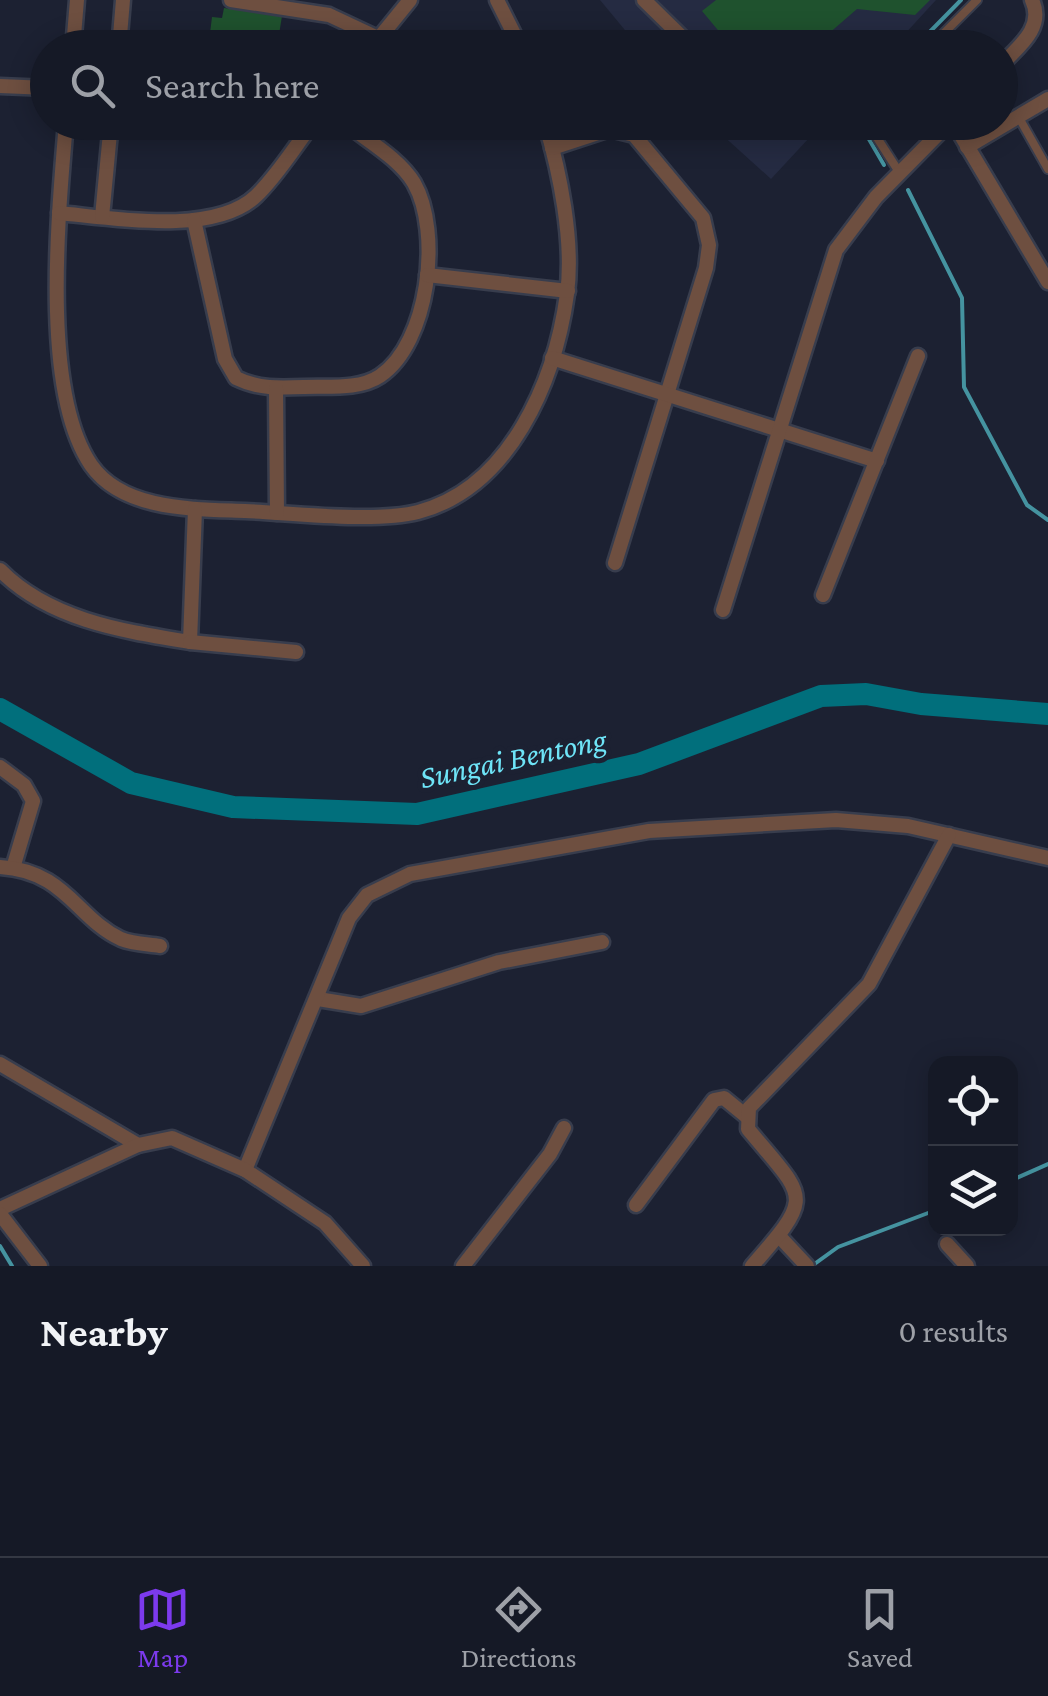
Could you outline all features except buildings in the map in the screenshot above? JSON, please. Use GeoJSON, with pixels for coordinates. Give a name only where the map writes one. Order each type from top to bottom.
{"type":"FeatureCollection","features":[{"type":"Feature","properties":{"kind":"street"},"geometry":{"type":"LineString","coordinates":[[75,30],[78,0]]}},
{"type":"Feature","properties":{"kind":"street"},"geometry":{"type":"LineString","coordinates":[[120,30],[123,0]]}},
{"type":"Feature","properties":{"kind":"street"},"geometry":{"type":"LineString","coordinates":[[231,0],[329,14],[355,30]]}},
{"type":"Feature","properties":{"kind":"street"},"geometry":{"type":"LineString","coordinates":[[385,30],[410,0]]}},
{"type":"Feature","properties":{"kind":"street"},"geometry":{"type":"LineString","coordinates":[[497,0],[512,30]]}},
{"type":"Feature","properties":{"kind":"street"},"geometry":{"type":"LineString","coordinates":[[644,0],[675,30]]}},
{"type":"Feature","properties":{"kind":"street"},"geometry":{"type":"LineString","coordinates":[[1018,46],[1033,30],[1036,10],[1032,0]]}},
{"type":"Feature","properties":{"kind":"street"},"geometry":{"type":"LineString","coordinates":[[0,86],[30,87]]}},
{"type":"Feature","properties":{"kind":"street"},"geometry":{"type":"LineString","coordinates":[[1018,116],[1048,99]]}},
{"type":"Feature","properties":{"kind":"street"},"geometry":{"type":"LineString","coordinates":[[65,140],[59,213],[62,360],[81,447],[101,477],[162,504],[195,509],[403,514],[441,504],[472,488],[521,430],[552,358],[568,292],[550,140]]}},
{"type":"Feature","properties":{"kind":"street"},"geometry":{"type":"LineString","coordinates":[[102,217],[109,140]]}},
{"type":"Feature","properties":{"kind":"street"},"geometry":{"type":"LineString","coordinates":[[59,213],[194,220],[232,210],[254,198],[300,140]]}},
{"type":"Feature","properties":{"kind":"street"},"geometry":{"type":"LineString","coordinates":[[194,220],[228,369],[246,382],[276,388],[365,383],[384,374],[417,327],[426,276],[425,222],[412,181],[365,140]]}},
{"type":"Feature","properties":{"kind":"street"},"geometry":{"type":"LineString","coordinates":[[552,148],[576,140]]}},
{"type":"Feature","properties":{"kind":"street"},"geometry":{"type":"LineString","coordinates":[[615,563],[708,256],[703,218],[677,181],[636,140]]}},
{"type":"Feature","properties":{"kind":"street"},"geometry":{"type":"LineString","coordinates":[[724,610],[836,250],[859,216],[933,140]]}},
{"type":"Feature","properties":{"kind":"street"},"geometry":{"type":"LineString","coordinates":[[963,140],[1044,265],[1048,282]]}},
{"type":"Feature","properties":{"kind":"street"},"geometry":{"type":"LineString","coordinates":[[967,147],[979,140]]}},
{"type":"Feature","properties":{"kind":"street"},"geometry":{"type":"LineString","coordinates":[[426,276],[568,292]]}},
{"type":"Feature","properties":{"kind":"street"},"geometry":{"type":"LineString","coordinates":[[822,595],[918,356]]}},
{"type":"Feature","properties":{"kind":"street"},"geometry":{"type":"LineString","coordinates":[[552,358],[878,461]]}},
{"type":"Feature","properties":{"kind":"street"},"geometry":{"type":"LineString","coordinates":[[276,388],[277,512]]}},
{"type":"Feature","properties":{"kind":"street"},"geometry":{"type":"LineString","coordinates":[[190,642],[195,509]]}},
{"type":"Feature","properties":{"kind":"street"},"geometry":{"type":"LineString","coordinates":[[0,570],[38,599],[95,624],[190,642],[296,652]]}},
{"type":"Feature","properties":{"kind":"street"},"geometry":{"type":"LineString","coordinates":[[0,767],[24,785],[33,801],[6,868],[35,874],[74,898],[110,933],[125,941],[160,946]]}},
{"type":"Feature","properties":{"kind":"street"},"geometry":{"type":"LineString","coordinates":[[246,1170],[358,903],[377,888],[410,874],[649,831],[782,820],[854,821],[949,834],[1048,858]]}},
{"type":"Feature","properties":{"kind":"street"},"geometry":{"type":"LineString","coordinates":[[746,1116],[869,984],[949,834]]}},
{"type":"Feature","properties":{"kind":"street"},"geometry":{"type":"LineString","coordinates":[[318,999],[361,1006],[499,962],[602,942]]}},
{"type":"Feature","properties":{"kind":"street"},"geometry":{"type":"LineString","coordinates":[[0,1064],[138,1145]]}},
{"type":"Feature","properties":{"kind":"street"},"geometry":{"type":"LineString","coordinates":[[636,1205],[714,1100],[724,1098],[746,1116],[748,1130],[797,1191],[795,1216],[752,1266]]}},
{"type":"Feature","properties":{"kind":"street"},"geometry":{"type":"LineString","coordinates":[[464,1266],[564,1128]]}},
{"type":"Feature","properties":{"kind":"street"},"geometry":{"type":"LineString","coordinates":[[40,1266],[0,1212],[138,1145],[172,1138],[246,1170],[334,1231],[363,1266]]}},
{"type":"Feature","properties":{"kind":"street"},"geometry":{"type":"LineString","coordinates":[[779,1236],[807,1266]]}},
{"type":"Feature","properties":{"kind":"street"},"geometry":{"type":"LineString","coordinates":[[947,1244],[966,1266]]}},
{"type":"Feature","properties":{"kind":"lane"},"geometry":{"type":"LineString","coordinates":[[947,30],[977,0]]}},
{"type":"Feature","properties":{"kind":"lane"},"geometry":{"type":"LineString","coordinates":[[1018,116],[1048,170]]}},
{"type":"Feature","properties":{"kind":"lane"},"geometry":{"type":"LineString","coordinates":[[879,140],[899,172]]}},
{"type":"Feature","properties":{"kind":"shaded area"},"geometry":{"type":"Polygon","coordinates":[[[600,0],[936,0],[908,30],[625,30],[600,0]]]}},
{"type":"Feature","properties":{"kind":"shaded area"},"geometry":{"type":"Polygon","coordinates":[[[728,140],[807,140],[771,179],[728,140]]]}},
{"type":"Feature","properties":{"kind":"green space"},"geometry":{"type":"Polygon","coordinates":[[[716,0],[930,0],[915,15],[857,9],[833,30],[718,30],[702,11],[716,0]]]}},
{"type":"Feature","properties":{"kind":"green space"},"geometry":{"type":"Polygon","coordinates":[[[224,8],[282,16],[280,30],[210,30],[212,17],[222,18],[224,8]]]}},
{"type":"Feature","properties":{"kind":"waterway"},"geometry":{"type":"LineString","coordinates":[[932,30],[961,0]]}},
{"type":"Feature","properties":{"kind":"waterway"},"geometry":{"type":"LineString","coordinates":[[869,140],[884,165]]}},
{"type":"Feature","properties":{"kind":"waterway"},"geometry":{"type":"LineString","coordinates":[[908,190],[962,298],[964,387],[1027,505],[1048,520]]}},
{"type":"Feature","properties":{"kind":"waterway","name":"Sungai Bentong"},"geometry":{"type":"LineString","coordinates":[[0,709],[131,783],[233,807],[417,814],[639,764],[821,696],[866,694],[921,704],[1048,714]]}},
{"type":"Feature","properties":{"kind":"waterway"},"geometry":{"type":"LineString","coordinates":[[1018,1177],[1048,1164]]}},
{"type":"Feature","properties":{"kind":"waterway"},"geometry":{"type":"LineString","coordinates":[[813,1265],[838,1247],[928,1213]]}},
{"type":"Feature","properties":{"kind":"waterway"},"geometry":{"type":"LineString","coordinates":[[0,1246],[12,1266]]}}]}
